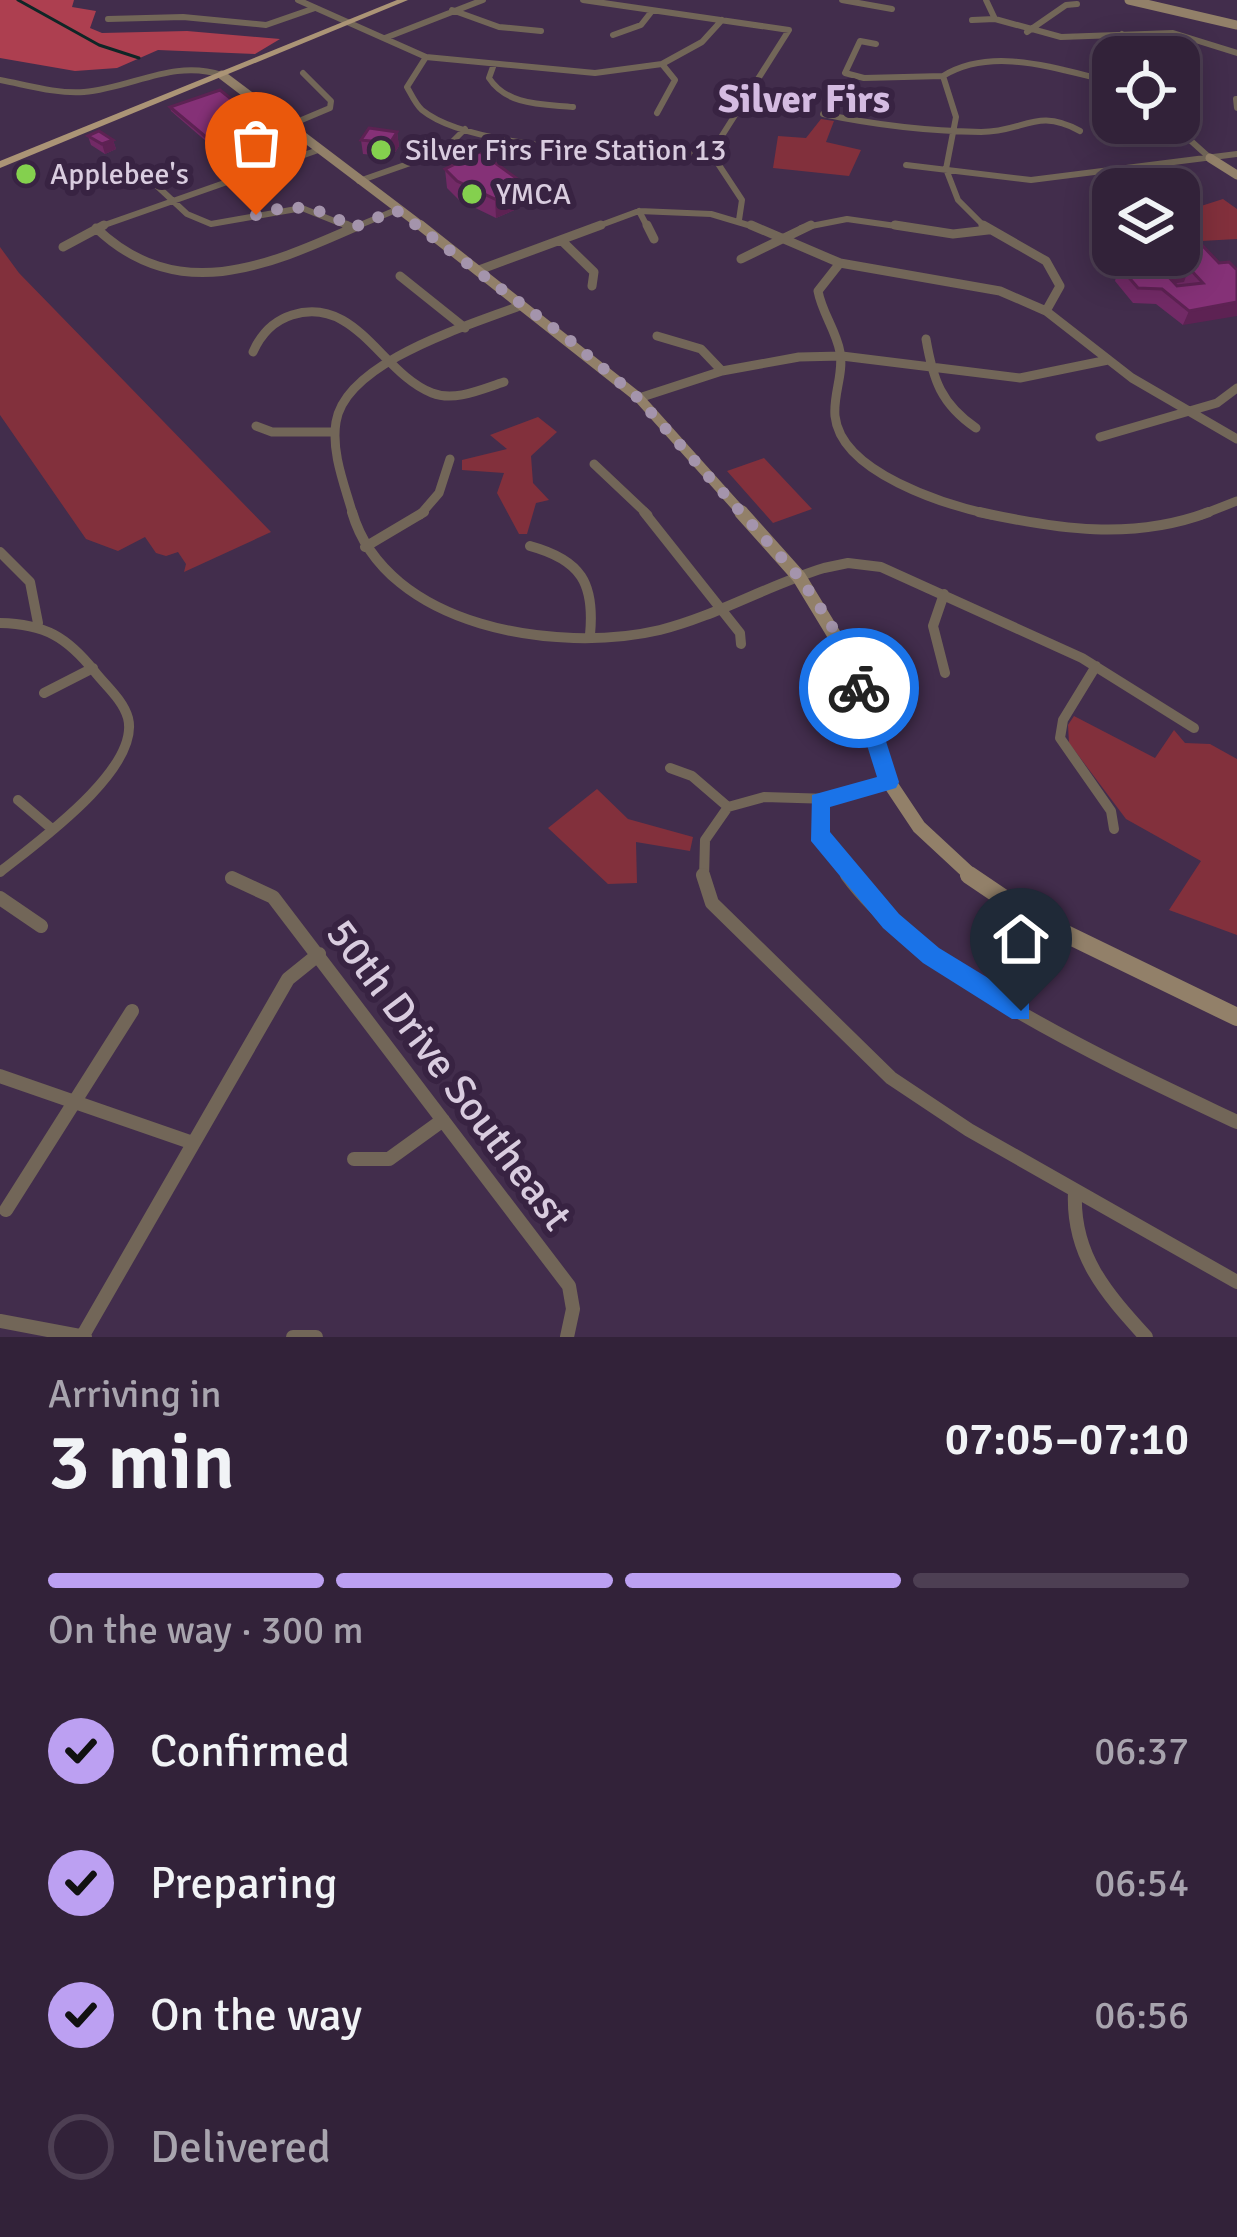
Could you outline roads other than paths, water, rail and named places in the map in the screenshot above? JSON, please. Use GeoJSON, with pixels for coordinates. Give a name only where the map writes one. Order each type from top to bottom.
{"type":"FeatureCollection","features":[{"type":"Feature","properties":{"kind":"main road"},"geometry":{"type":"LineString","coordinates":[[0,165],[404,0]]}},
{"type":"Feature","properties":{"kind":"street"},"geometry":{"type":"LineString","coordinates":[[298,0],[425,57],[596,73],[662,64],[702,42],[722,20]]}},
{"type":"Feature","properties":{"kind":"street"},"geometry":{"type":"LineString","coordinates":[[385,38],[483,0]]}},
{"type":"Feature","properties":{"kind":"street"},"geometry":{"type":"LineString","coordinates":[[584,0],[789,30],[711,153]]}},
{"type":"Feature","properties":{"kind":"street"},"geometry":{"type":"LineString","coordinates":[[842,0],[892,9]]}},
{"type":"Feature","properties":{"kind":"street"},"geometry":{"type":"LineString","coordinates":[[1129,0],[1237,25]]}},
{"type":"Feature","properties":{"kind":"street"},"geometry":{"type":"LineString","coordinates":[[985,2],[995,19]]}},
{"type":"Feature","properties":{"kind":"street"},"geometry":{"type":"LineString","coordinates":[[163,16],[166,4]]}},
{"type":"Feature","properties":{"kind":"street"},"geometry":{"type":"LineString","coordinates":[[1027,32],[1066,5],[1077,4]]}},
{"type":"Feature","properties":{"kind":"street"},"geometry":{"type":"LineString","coordinates":[[108,19],[163,16],[266,25],[315,8]]}},
{"type":"Feature","properties":{"kind":"street"},"geometry":{"type":"LineString","coordinates":[[452,10],[499,27],[542,31]]}},
{"type":"Feature","properties":{"kind":"street"},"geometry":{"type":"LineString","coordinates":[[614,35],[638,28],[652,11]]}},
{"type":"Feature","properties":{"kind":"street"},"geometry":{"type":"LineString","coordinates":[[972,20],[995,19],[1027,32],[1079,39],[1175,33],[1237,53]]}},
{"type":"Feature","properties":{"kind":"street"},"geometry":{"type":"LineString","coordinates":[[876,44],[860,41],[845,73],[854,77],[943,76],[972,61],[1092,79]]}},
{"type":"Feature","properties":{"kind":"street"},"geometry":{"type":"LineString","coordinates":[[425,57],[410,71],[404,89],[418,110],[465,129],[613,152],[711,153]]}},
{"type":"Feature","properties":{"kind":"street"},"geometry":{"type":"LineString","coordinates":[[494,64],[488,78],[500,93],[573,106]]}},
{"type":"Feature","properties":{"kind":"street"},"geometry":{"type":"LineString","coordinates":[[657,112],[675,80],[662,64]]}},
{"type":"Feature","properties":{"kind":"street"},"geometry":{"type":"LineString","coordinates":[[0,80],[84,92],[178,66],[202,68],[222,75],[292,124],[638,398],[800,578],[850,661],[889,782],[920,827],[969,875],[1031,916],[1237,1017]]}},
{"type":"Feature","properties":{"kind":"street"},"geometry":{"type":"LineString","coordinates":[[292,124],[330,108],[331,100],[303,74]]}},
{"type":"Feature","properties":{"kind":"street"},"geometry":{"type":"LineString","coordinates":[[943,76],[954,104],[955,128],[946,170],[958,200],[988,230],[1031,252],[1054,272],[1060,286],[1046,311]]}},
{"type":"Feature","properties":{"kind":"street"},"geometry":{"type":"LineString","coordinates":[[1236,98],[1237,109]]}},
{"type":"Feature","properties":{"kind":"street"},"geometry":{"type":"LineString","coordinates":[[823,113],[865,123],[987,132],[1046,118],[1066,120],[1080,131]]}},
{"type":"Feature","properties":{"kind":"street"},"geometry":{"type":"LineString","coordinates":[[359,181],[442,152],[465,129]]}},
{"type":"Feature","properties":{"kind":"street"},"geometry":{"type":"LineString","coordinates":[[1195,144],[1237,176]]}},
{"type":"Feature","properties":{"kind":"street"},"geometry":{"type":"LineString","coordinates":[[63,247],[96,228],[320,149]]}},
{"type":"Feature","properties":{"kind":"street"},"geometry":{"type":"LineString","coordinates":[[711,153],[742,200],[740,220]]}},
{"type":"Feature","properties":{"kind":"street"},"geometry":{"type":"LineString","coordinates":[[906,165],[1036,179],[1104,176],[1237,154]]}},
{"type":"Feature","properties":{"kind":"street"},"geometry":{"type":"LineString","coordinates":[[1033,166],[1036,179]]}},
{"type":"Feature","properties":{"kind":"street"},"geometry":{"type":"LineString","coordinates":[[157,186],[200,220],[230,222],[285,207],[321,209],[352,228]]}},
{"type":"Feature","properties":{"kind":"street"},"geometry":{"type":"LineString","coordinates":[[96,228],[144,265],[216,272],[261,265],[396,210]]}},
{"type":"Feature","properties":{"kind":"street"},"geometry":{"type":"LineString","coordinates":[[639,211],[654,239]]}},
{"type":"Feature","properties":{"kind":"street"},"geometry":{"type":"LineString","coordinates":[[479,270],[639,211],[691,212],[740,220],[840,262],[956,280],[1000,291],[1046,311],[1183,411],[1237,439]]}},
{"type":"Feature","properties":{"kind":"street"},"geometry":{"type":"LineString","coordinates":[[741,259],[806,225],[847,219],[964,236],[988,230]]}},
{"type":"Feature","properties":{"kind":"street"},"geometry":{"type":"LineString","coordinates":[[561,240],[594,272],[592,286]]}},
{"type":"Feature","properties":{"kind":"street"},"geometry":{"type":"LineString","coordinates":[[840,262],[818,292],[819,310],[842,356],[834,410],[839,432],[886,475],[945,502],[1027,525],[1088,533],[1145,530],[1194,519],[1237,501]]}},
{"type":"Feature","properties":{"kind":"street"},"geometry":{"type":"LineString","coordinates":[[400,276],[465,328]]}},
{"type":"Feature","properties":{"kind":"street"},"geometry":{"type":"LineString","coordinates":[[522,305],[392,363],[351,387],[338,407],[334,432],[365,547],[424,603],[452,616],[631,637],[846,562],[867,563],[1096,666],[1194,728]]}},
{"type":"Feature","properties":{"kind":"street"},"geometry":{"type":"LineString","coordinates":[[253,352],[267,328],[299,312],[316,310],[336,315],[437,395],[463,395],[504,382]]}},
{"type":"Feature","properties":{"kind":"street"},"geometry":{"type":"LineString","coordinates":[[657,336],[701,349],[722,370]]}},
{"type":"Feature","properties":{"kind":"street"},"geometry":{"type":"LineString","coordinates":[[926,339],[935,392],[951,412],[976,428]]}},
{"type":"Feature","properties":{"kind":"street"},"geometry":{"type":"LineString","coordinates":[[638,398],[722,370],[799,357],[842,356],[1021,378],[1108,360]]}},
{"type":"Feature","properties":{"kind":"street"},"geometry":{"type":"LineString","coordinates":[[1100,437],[1217,403],[1237,388]]}},
{"type":"Feature","properties":{"kind":"street"},"geometry":{"type":"LineString","coordinates":[[256,426],[272,432],[334,432]]}},
{"type":"Feature","properties":{"kind":"street"},"geometry":{"type":"LineString","coordinates":[[365,547],[430,508],[445,491],[450,459]]}},
{"type":"Feature","properties":{"kind":"street"},"geometry":{"type":"LineString","coordinates":[[594,464],[654,521],[740,633],[741,644]]}},
{"type":"Feature","properties":{"kind":"street"},"geometry":{"type":"LineString","coordinates":[[530,546],[572,560],[586,575],[594,601],[590,635]]}},
{"type":"Feature","properties":{"kind":"street"},"geometry":{"type":"LineString","coordinates":[[0,552],[23,570],[38,596],[38,623]]}},
{"type":"Feature","properties":{"kind":"street"},"geometry":{"type":"LineString","coordinates":[[944,594],[933,626],[945,673]]}},
{"type":"Feature","properties":{"kind":"street"},"geometry":{"type":"LineString","coordinates":[[0,623],[38,623],[63,634],[124,710],[130,730],[86,798],[0,872]]}},
{"type":"Feature","properties":{"kind":"street"},"geometry":{"type":"LineString","coordinates":[[1096,666],[1064,720],[1060,738],[1111,811],[1114,829]]}},
{"type":"Feature","properties":{"kind":"street"},"geometry":{"type":"LineString","coordinates":[[44,693],[93,668]]}},
{"type":"Feature","properties":{"kind":"street"},"geometry":{"type":"LineString","coordinates":[[670,768],[692,776],[728,807]]}},
{"type":"Feature","properties":{"kind":"street"},"geometry":{"type":"LineString","coordinates":[[889,782],[820,801],[773,794],[746,797],[728,807],[712,821],[702,844],[698,870],[712,903],[891,1078],[1075,1192],[1237,1282]]}},
{"type":"Feature","properties":{"kind":"street"},"geometry":{"type":"LineString","coordinates":[[18,800],[52,829]]}},
{"type":"Feature","properties":{"kind":"street"},"geometry":{"type":"LineString","coordinates":[[820,801],[819,835],[827,850],[891,921],[931,956],[1040,1022],[1237,1122]]}},
{"type":"Feature","properties":{"kind":"street","name":"50th Drive Southeast"},"geometry":{"type":"LineString","coordinates":[[232,878],[273,897],[569,1286],[573,1309],[566,1337]]}},
{"type":"Feature","properties":{"kind":"street"},"geometry":{"type":"LineString","coordinates":[[0,898],[41,926]]}},
{"type":"Feature","properties":{"kind":"street"},"geometry":{"type":"LineString","coordinates":[[0,1321],[83,1337],[288,980],[319,954]]}},
{"type":"Feature","properties":{"kind":"street"},"geometry":{"type":"LineString","coordinates":[[6,1210],[132,1011]]}},
{"type":"Feature","properties":{"kind":"street"},"geometry":{"type":"LineString","coordinates":[[0,1076],[193,1143]]}},
{"type":"Feature","properties":{"kind":"street"},"geometry":{"type":"LineString","coordinates":[[354,1159],[389,1159],[443,1120]]}},
{"type":"Feature","properties":{"kind":"street"},"geometry":{"type":"LineString","coordinates":[[1075,1192],[1070,1223],[1082,1258],[1146,1337]]}},
{"type":"Feature","properties":{"kind":"street"},"geometry":{"type":"LineString","coordinates":[[293,1337],[316,1337]]}},
{"type":"Feature","properties":{"kind":"waterway"},"geometry":{"type":"LineString","coordinates":[[18,0],[99,45],[139,58]]}},
{"type":"Feature","properties":{"kind":"place","name":"Silver Firs Fire Station 13"},"geometry":{"type":"Point","coordinates":[381,150]}},
{"type":"Feature","properties":{"kind":"place","name":"Applebee's"},"geometry":{"type":"Point","coordinates":[26,174]}},
{"type":"Feature","properties":{"kind":"place","name":"YMCA"},"geometry":{"type":"Point","coordinates":[472,194]}},
{"type":"Feature","properties":{"kind":"district","name":"Silver Firs"},"geometry":{"type":"Point","coordinates":[804,98]}}]}
